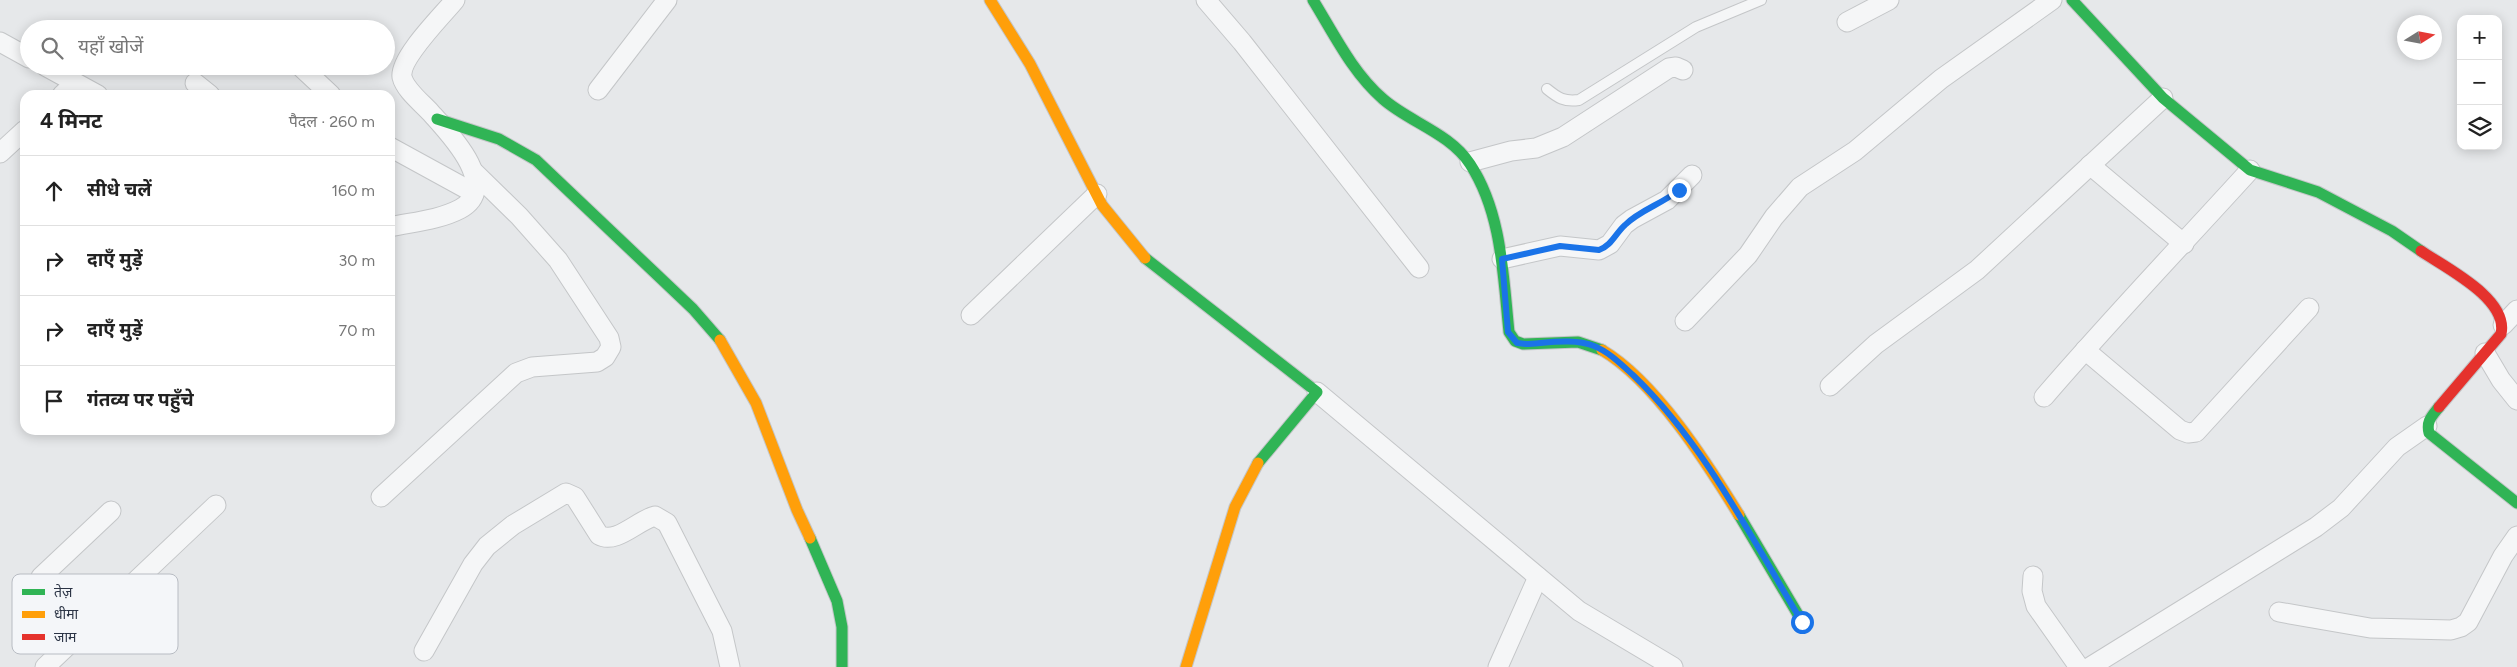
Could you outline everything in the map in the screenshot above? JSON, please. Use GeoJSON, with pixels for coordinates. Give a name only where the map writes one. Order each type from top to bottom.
{"type":"FeatureCollection","features":[{"type":"Feature","properties":{"kind":"street"},"geometry":{"type":"LineString","coordinates":[[395,225],[447,214],[471,202],[477,188],[475,173],[470,162],[437,119],[410,91],[402,78],[403,68],[410,54],[455,0]]}},
{"type":"Feature","properties":{"kind":"street"},"geometry":{"type":"LineString","coordinates":[[598,90],[667,0]]}},
{"type":"Feature","properties":{"kind":"street"},"geometry":{"type":"LineString","coordinates":[[990,0],[1030,64],[1096,194],[1125,236],[1149,263],[1318,392],[1579,611],[1673,667]]}},
{"type":"Feature","properties":{"kind":"street"},"geometry":{"type":"LineString","coordinates":[[1206,0],[1242,42],[1418,268]]}},
{"type":"Feature","properties":{"kind":"street"},"geometry":{"type":"LineString","coordinates":[[1313,0],[1359,74],[1382,98],[1406,116],[1441,137],[1470,162],[1490,204],[1501,243],[1508,332],[1512,338],[1517,343],[1526,344],[1583,343],[1594,346],[1617,361],[1641,383],[1661,404],[1688,438],[1802,622]]}},
{"type":"Feature","properties":{"kind":"street"},"geometry":{"type":"LineString","coordinates":[[1847,22],[1889,0]]}},
{"type":"Feature","properties":{"kind":"street"},"geometry":{"type":"LineString","coordinates":[[1685,321],[1748,255],[1774,217],[1800,187],[1856,151],[1941,79],[2052,0]]}},
{"type":"Feature","properties":{"kind":"street"},"geometry":{"type":"LineString","coordinates":[[2072,0],[2163,98],[2246,175],[2318,192],[2392,231],[2480,290],[2494,305],[2502,325],[2501,334],[2430,419],[2427,426],[2397,447],[2341,508],[2316,527],[2090,667]]}},
{"type":"Feature","properties":{"kind":"street"},"geometry":{"type":"LineString","coordinates":[[0,42],[20,53]]}},
{"type":"Feature","properties":{"kind":"street"},"geometry":{"type":"LineString","coordinates":[[1470,162],[1503,152],[1536,148],[1563,138],[1668,68],[1676,67],[1684,70]]}},
{"type":"Feature","properties":{"kind":"street"},"geometry":{"type":"LineString","coordinates":[[54,75],[69,89]]}},
{"type":"Feature","properties":{"kind":"street"},"geometry":{"type":"LineString","coordinates":[[310,75],[326,90]]}},
{"type":"Feature","properties":{"kind":"street"},"geometry":{"type":"LineString","coordinates":[[195,83],[204,90]]}},
{"type":"Feature","properties":{"kind":"street"},"geometry":{"type":"LineString","coordinates":[[1830,386],[1876,344],[1977,270],[2163,98]]}},
{"type":"Feature","properties":{"kind":"street"},"geometry":{"type":"LineString","coordinates":[[437,119],[498,139],[536,160],[693,309],[718,336],[756,403],[797,510],[821,560],[837,601],[842,628],[842,667]]}},
{"type":"Feature","properties":{"kind":"street"},"geometry":{"type":"LineString","coordinates":[[0,153],[20,135]]}},
{"type":"Feature","properties":{"kind":"street"},"geometry":{"type":"LineString","coordinates":[[395,150],[474,194]]}},
{"type":"Feature","properties":{"kind":"street"},"geometry":{"type":"LineString","coordinates":[[2090,166],[2184,244]]}},
{"type":"Feature","properties":{"kind":"street"},"geometry":{"type":"LineString","coordinates":[[381,497],[516,373],[532,367],[597,362],[606,357],[611,347],[609,338],[558,260],[519,216],[475,173]]}},
{"type":"Feature","properties":{"kind":"street"},"geometry":{"type":"LineString","coordinates":[[1502,259],[1560,246],[1599,250],[1605,248],[1624,225],[1667,200],[1692,175]]}},
{"type":"Feature","properties":{"kind":"street"},"geometry":{"type":"LineString","coordinates":[[2044,397],[2146,281],[2184,244],[2246,175]]}},
{"type":"Feature","properties":{"kind":"street"},"geometry":{"type":"LineString","coordinates":[[970,315],[1096,194]]}},
{"type":"Feature","properties":{"kind":"street"},"geometry":{"type":"LineString","coordinates":[[2085,350],[2180,430],[2188,433],[2196,432],[2308,308]]}},
{"type":"Feature","properties":{"kind":"street"},"geometry":{"type":"LineString","coordinates":[[2502,325],[2517,310]]}},
{"type":"Feature","properties":{"kind":"street"},"geometry":{"type":"LineString","coordinates":[[2484,353],[2501,380],[2517,400]]}},
{"type":"Feature","properties":{"kind":"street"},"geometry":{"type":"LineString","coordinates":[[1186,667],[1235,508],[1259,461],[1318,392]]}},
{"type":"Feature","properties":{"kind":"street"},"geometry":{"type":"LineString","coordinates":[[2427,426],[2429,432],[2436,439],[2517,503]]}},
{"type":"Feature","properties":{"kind":"street"},"geometry":{"type":"LineString","coordinates":[[424,651],[473,564],[487,546],[513,525],[558,496],[566,493],[575,497],[599,535],[604,538],[613,537],[650,517],[660,518],[667,523],[722,631],[730,667]]}},
{"type":"Feature","properties":{"kind":"street"},"geometry":{"type":"LineString","coordinates":[[144,574],[216,505]]}},
{"type":"Feature","properties":{"kind":"street"},"geometry":{"type":"LineString","coordinates":[[44,574],[111,512]]}},
{"type":"Feature","properties":{"kind":"street"},"geometry":{"type":"LineString","coordinates":[[2279,612],[2370,628],[2451,630],[2461,627],[2468,622],[2503,556],[2517,536]]}},
{"type":"Feature","properties":{"kind":"street"},"geometry":{"type":"LineString","coordinates":[[2033,576],[2032,591],[2036,606],[2079,667]]}},
{"type":"Feature","properties":{"kind":"street"},"geometry":{"type":"LineString","coordinates":[[1498,667],[1538,577]]}},
{"type":"Feature","properties":{"kind":"street"},"geometry":{"type":"LineString","coordinates":[[46,667],[60,654]]}},
{"type":"Feature","properties":{"kind":"lane"},"geometry":{"type":"LineString","coordinates":[[1547,89],[1557,98],[1567,101],[1579,100],[1696,27],[1761,0]]}},
{"type":"Feature","properties":{"kind":"traffic: fast"},"geometry":{"type":"LineString","coordinates":[[1313,0],[1344,52],[1372,88],[1393,107],[1452,144],[1470,164],[1481,183],[1495,224],[1509,332],[1515,341],[1523,344],[1578,342],[1602,350]]}},
{"type":"Feature","properties":{"kind":"traffic: fast"},"geometry":{"type":"LineString","coordinates":[[2072,0],[2163,98],[2250,170],[2318,192],[2392,231],[2421,251]]}},
{"type":"Feature","properties":{"kind":"traffic: fast"},"geometry":{"type":"LineString","coordinates":[[437,119],[499,139],[536,160],[693,309],[720,340]]}},
{"type":"Feature","properties":{"kind":"traffic: fast"},"geometry":{"type":"LineString","coordinates":[[1145,258],[1317,392],[1258,463]]}},
{"type":"Feature","properties":{"kind":"traffic: fast"},"geometry":{"type":"LineString","coordinates":[[2439,407],[2429,422],[2429,433],[2517,503]]}},
{"type":"Feature","properties":{"kind":"traffic: fast"},"geometry":{"type":"LineString","coordinates":[[1739,515],[1803,623]]}},
{"type":"Feature","properties":{"kind":"traffic: fast"},"geometry":{"type":"LineString","coordinates":[[810,538],[837,601],[842,627],[842,667]]}},
{"type":"Feature","properties":{"kind":"traffic: slow"},"geometry":{"type":"LineString","coordinates":[[990,0],[1030,64],[1102,205],[1145,258]]}},
{"type":"Feature","properties":{"kind":"traffic: slow"},"geometry":{"type":"LineString","coordinates":[[720,340],[756,403],[797,510],[810,538]]}},
{"type":"Feature","properties":{"kind":"traffic: slow"},"geometry":{"type":"LineString","coordinates":[[1602,350],[1622,364],[1660,402],[1696,448],[1739,515]]}},
{"type":"Feature","properties":{"kind":"traffic: slow"},"geometry":{"type":"LineString","coordinates":[[1186,667],[1235,507],[1258,463]]}},
{"type":"Feature","properties":{"kind":"traffic: jam"},"geometry":{"type":"LineString","coordinates":[[2421,251],[2459,276],[2486,297],[2501,321],[2501,334],[2439,407]]}},
{"type":"Feature","properties":{"kind":"route"},"geometry":{"type":"LineString","coordinates":[[1679,190],[1667,200],[1624,225],[1605,248],[1599,250],[1560,246],[1502,259],[1508,332],[1517,343],[1568,342],[1594,346],[1622,365],[1641,383],[1683,431],[1802,622]]}}]}
